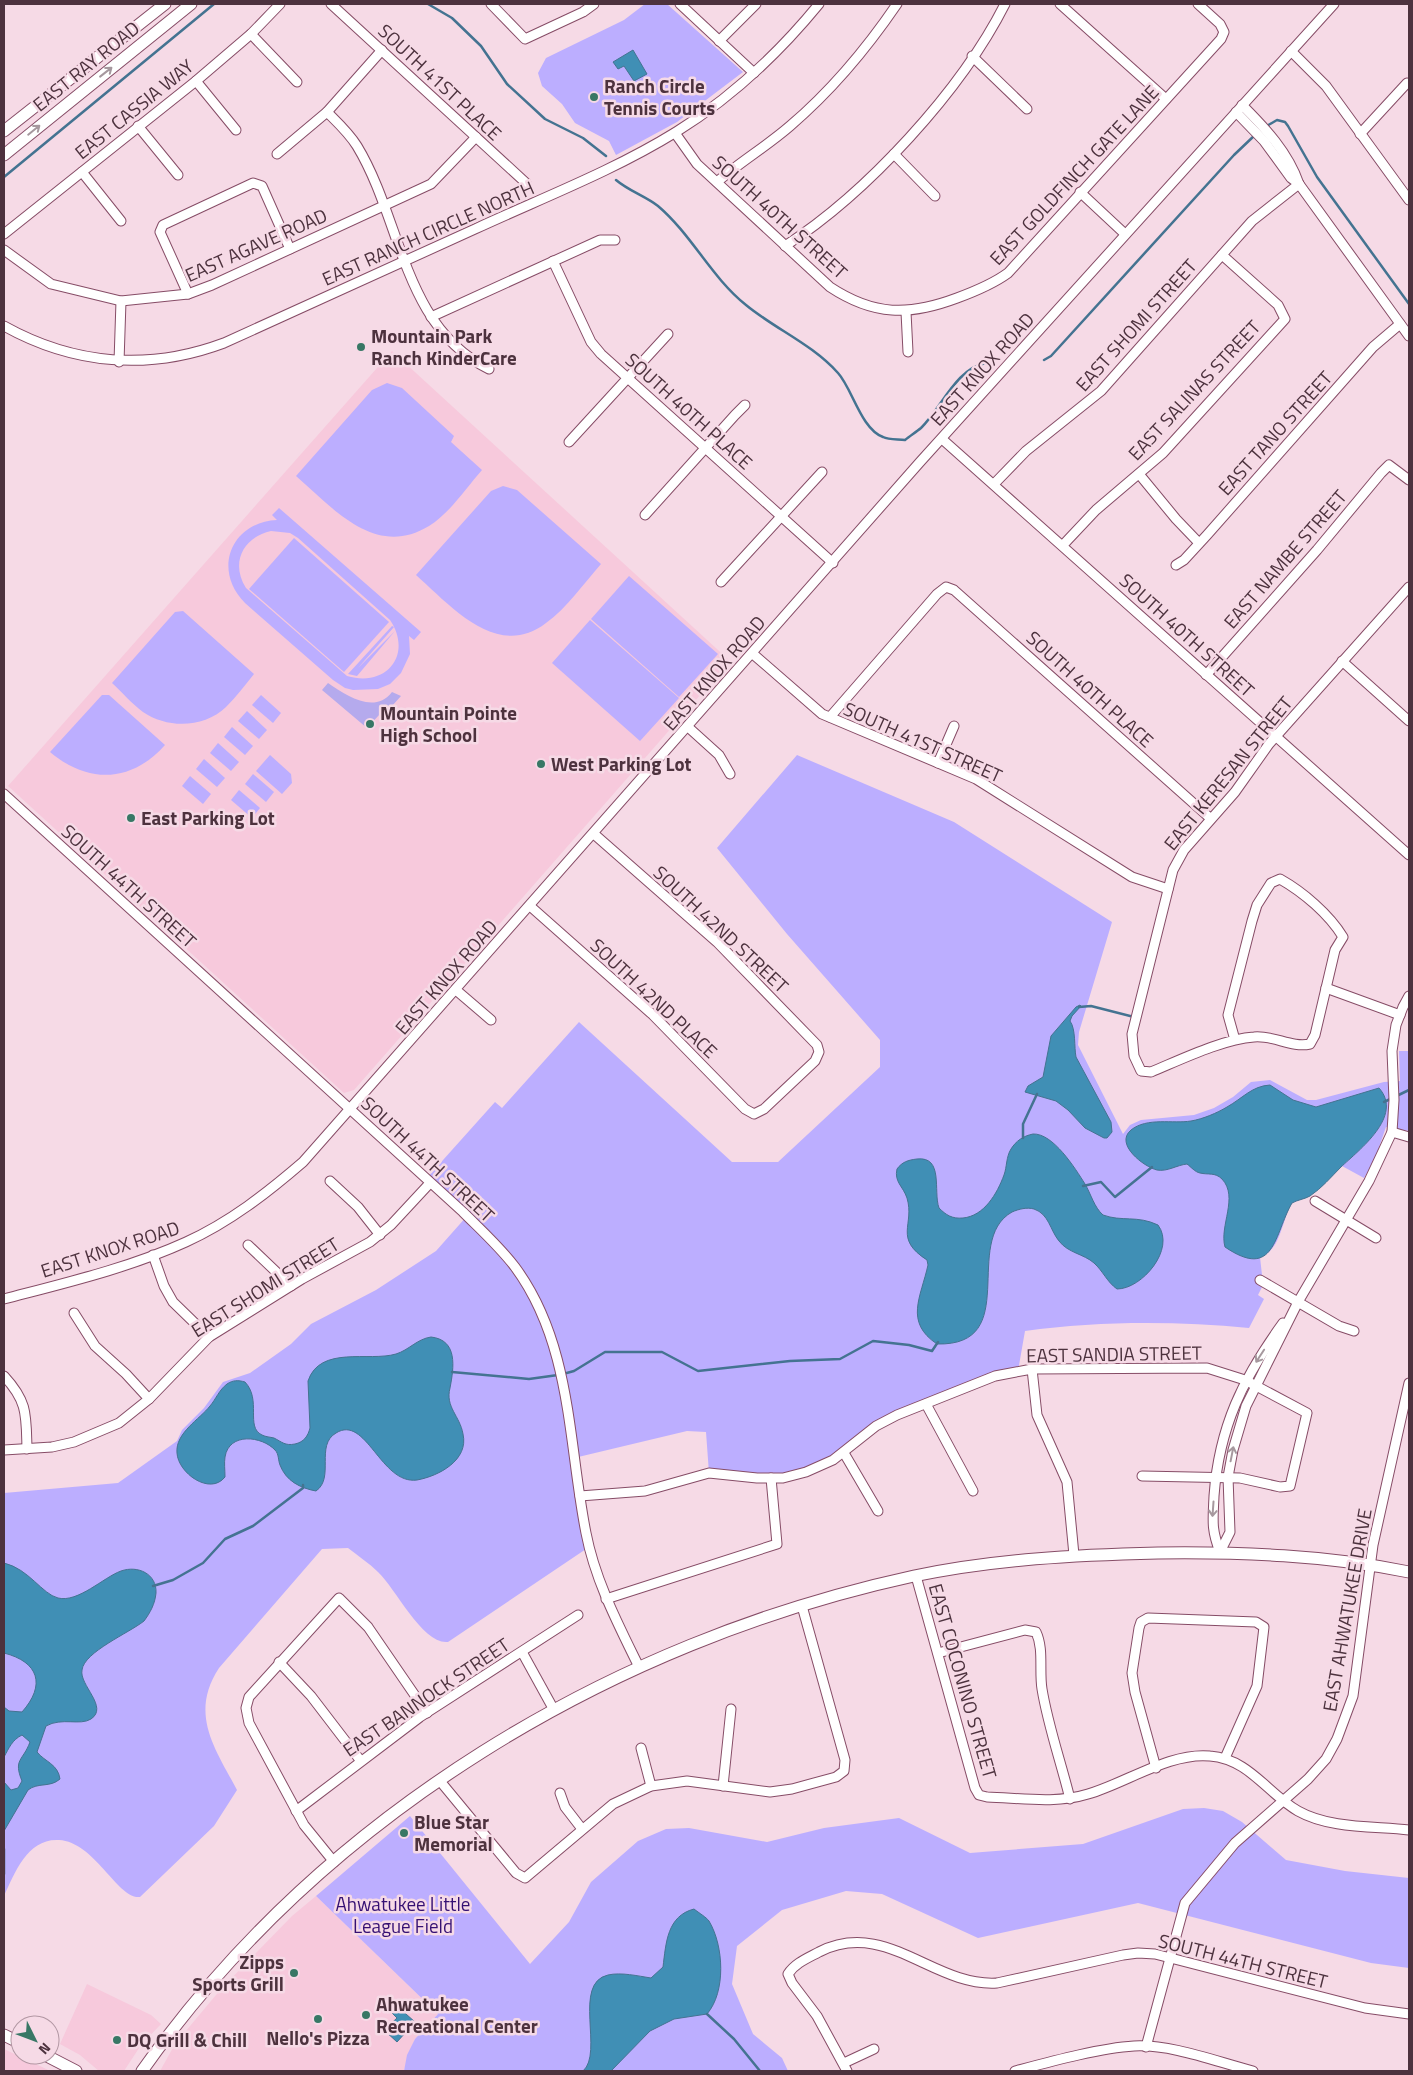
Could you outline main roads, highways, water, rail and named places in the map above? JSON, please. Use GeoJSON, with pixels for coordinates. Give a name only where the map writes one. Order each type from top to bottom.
{"type":"FeatureCollection","features":[{"type":"Feature","properties":{"kind":"main road","name":"EAST RAY ROAD"},"geometry":{"type":"LineString","coordinates":[[4,131],[165,4]]}},
{"type":"Feature","properties":{"kind":"main road","name":"EAST RAY ROAD"},"geometry":{"type":"LineString","coordinates":[[4,155],[191,4]]}},
{"type":"Feature","properties":{"kind":"main road"},"geometry":{"type":"LineString","coordinates":[[43,101],[54,113]]}},
{"type":"Feature","properties":{"kind":"main road"},"geometry":{"type":"LineString","coordinates":[[142,2071],[184,2014],[247,1944],[334,1862],[389,1817],[506,1737],[554,1710],[639,1667],[735,1627],[802,1606],[916,1576],[996,1563],[1074,1555],[1220,1552],[1308,1557],[1371,1564],[1409,1572]]}},
{"type":"Feature","properties":{"kind":"main road"},"geometry":{"type":"LineString","coordinates":[[60,2063],[76,2071]]}},
{"type":"Feature","properties":{"kind":"water"},"geometry":{"type":"Polygon","coordinates":[[[633,50],[647,74],[634,81],[624,66],[618,69],[613,62],[633,50]]]}},
{"type":"Feature","properties":{"kind":"water"},"geometry":{"type":"Polygon","coordinates":[[[1080,1005],[1070,1021],[1074,1033],[1076,1057],[1111,1122],[1112,1132],[1107,1138],[1085,1128],[1068,1110],[1056,1101],[1025,1092],[1028,1086],[1043,1077],[1051,1036],[1076,1007],[1080,1005]]]}},
{"type":"Feature","properties":{"kind":"water"},"geometry":{"type":"Polygon","coordinates":[[[1270,1085],[1293,1100],[1316,1107],[1379,1088],[1385,1099],[1386,1110],[1383,1121],[1368,1142],[1314,1193],[1292,1203],[1276,1240],[1270,1249],[1263,1256],[1254,1259],[1241,1256],[1225,1247],[1224,1230],[1229,1194],[1227,1186],[1222,1179],[1214,1175],[1195,1171],[1187,1164],[1164,1170],[1151,1168],[1133,1154],[1126,1142],[1131,1130],[1137,1126],[1152,1122],[1184,1122],[1210,1116],[1233,1104],[1253,1090],[1270,1085]]]}},
{"type":"Feature","properties":{"kind":"water"},"geometry":{"type":"Polygon","coordinates":[[[1033,1134],[1041,1135],[1048,1139],[1063,1153],[1081,1177],[1103,1215],[1143,1220],[1158,1225],[1163,1245],[1160,1256],[1146,1275],[1127,1287],[1117,1289],[1094,1263],[1063,1245],[1056,1237],[1046,1218],[1039,1211],[1029,1208],[1012,1212],[998,1226],[991,1245],[985,1311],[978,1328],[963,1340],[937,1344],[927,1336],[918,1318],[919,1298],[928,1265],[927,1260],[917,1252],[908,1238],[909,1208],[907,1198],[898,1181],[897,1169],[903,1163],[914,1159],[925,1160],[931,1163],[936,1176],[939,1208],[952,1217],[963,1218],[971,1216],[989,1203],[998,1189],[1004,1175],[1009,1152],[1013,1146],[1023,1138],[1033,1134]]]}},
{"type":"Feature","properties":{"kind":"water"},"geometry":{"type":"Polygon","coordinates":[[[431,1337],[440,1339],[450,1349],[453,1372],[449,1395],[451,1406],[463,1434],[464,1443],[457,1459],[443,1471],[417,1480],[404,1479],[393,1472],[356,1433],[347,1430],[336,1433],[330,1438],[325,1453],[324,1478],[316,1491],[294,1483],[283,1471],[275,1450],[255,1439],[239,1440],[233,1443],[228,1449],[225,1459],[225,1477],[219,1482],[211,1484],[196,1480],[183,1468],[179,1461],[177,1446],[180,1439],[229,1383],[236,1381],[245,1382],[250,1389],[257,1431],[266,1437],[274,1438],[284,1443],[295,1444],[307,1436],[310,1428],[308,1381],[314,1370],[323,1363],[334,1359],[396,1354],[421,1340],[431,1337]]]}},
{"type":"Feature","properties":{"kind":"water"},"geometry":{"type":"Polygon","coordinates":[[[4,1563],[21,1570],[46,1592],[58,1598],[74,1597],[91,1589],[114,1574],[127,1569],[140,1570],[150,1576],[156,1593],[152,1608],[144,1621],[108,1643],[90,1656],[85,1663],[82,1676],[95,1702],[96,1714],[87,1721],[58,1722],[46,1726],[37,1752],[57,1770],[60,1779],[56,1782],[36,1786],[28,1790],[4,1831],[4,1782],[11,1790],[18,1788],[22,1781],[18,1768],[20,1760],[30,1742],[22,1735],[13,1742],[4,1757],[4,1707],[9,1711],[22,1712],[30,1702],[36,1684],[35,1676],[25,1662],[4,1653],[4,1563]]]}},
{"type":"Feature","properties":{"kind":"water"},"geometry":{"type":"Polygon","coordinates":[[[694,1909],[709,1921],[718,1943],[720,1956],[720,1981],[713,2005],[707,2014],[674,2019],[650,2031],[611,2071],[583,2071],[589,2062],[591,2050],[590,2004],[592,1991],[597,1981],[613,1974],[651,1978],[663,1967],[667,1940],[673,1924],[685,1913],[694,1909]]]}},
{"type":"Feature","properties":{"kind":"water"},"geometry":{"type":"Polygon","coordinates":[[[397,2006],[415,2022],[397,2042],[384,2030],[397,2018],[391,2012],[397,2006]]]}},
{"type":"Feature","properties":{"kind":"waterway"},"geometry":{"type":"LineString","coordinates":[[4,177],[214,4]]}},
{"type":"Feature","properties":{"kind":"waterway"},"geometry":{"type":"LineString","coordinates":[[428,4],[452,18],[481,46],[507,84],[545,119],[583,138],[606,156]]}},
{"type":"Feature","properties":{"kind":"waterway"},"geometry":{"type":"LineString","coordinates":[[1265,127],[1277,120],[1285,122],[1317,177],[1409,304]]}},
{"type":"Feature","properties":{"kind":"waterway"},"geometry":{"type":"LineString","coordinates":[[1044,360],[1051,356],[1234,155],[1255,135]]}},
{"type":"Feature","properties":{"kind":"waterway"},"geometry":{"type":"LineString","coordinates":[[616,180],[653,202],[670,217],[722,282],[746,305],[828,363],[843,380],[869,426],[875,433],[883,437],[905,440],[921,428],[950,390],[966,373],[975,366],[986,363]]}},
{"type":"Feature","properties":{"kind":"waterway"},"geometry":{"type":"LineString","coordinates":[[1079,1007],[1091,1006],[1134,1017]]}},
{"type":"Feature","properties":{"kind":"waterway"},"geometry":{"type":"LineString","coordinates":[[1384,1102],[1409,1090]]}},
{"type":"Feature","properties":{"kind":"waterway"},"geometry":{"type":"LineString","coordinates":[[1023,1138],[1023,1124],[1037,1094]]}},
{"type":"Feature","properties":{"kind":"waterway"},"geometry":{"type":"LineString","coordinates":[[1083,1186],[1101,1182],[1115,1197],[1152,1167]]}},
{"type":"Feature","properties":{"kind":"waterway"},"geometry":{"type":"LineString","coordinates":[[563,1374],[574,1371],[605,1352],[662,1352],[698,1371],[790,1361],[840,1359],[873,1341],[909,1345],[932,1351],[938,1342]]}},
{"type":"Feature","properties":{"kind":"waterway"},"geometry":{"type":"LineString","coordinates":[[452,1372],[529,1379],[558,1375]]}},
{"type":"Feature","properties":{"kind":"waterway"},"geometry":{"type":"LineString","coordinates":[[153,1586],[173,1580],[203,1563],[225,1539],[253,1526],[303,1488],[303,1485]]}},
{"type":"Feature","properties":{"kind":"waterway"},"geometry":{"type":"LineString","coordinates":[[4,1849],[4,1874]]}},
{"type":"Feature","properties":{"kind":"waterway"},"geometry":{"type":"LineString","coordinates":[[707,2014],[734,2039],[760,2071]]}},
{"type":"Feature","properties":{"kind":"place","name":"Ranch Circle Tennis Courts"},"geometry":{"type":"Point","coordinates":[594,97]}},
{"type":"Feature","properties":{"kind":"place","name":"Mountain Park Ranch KinderCare"},"geometry":{"type":"Point","coordinates":[361,347]}},
{"type":"Feature","properties":{"kind":"place","name":"Mountain Pointe High School"},"geometry":{"type":"Point","coordinates":[370,724]}},
{"type":"Feature","properties":{"kind":"place","name":"West Parking Lot"},"geometry":{"type":"Point","coordinates":[541,764]}},
{"type":"Feature","properties":{"kind":"place","name":"East Parking Lot"},"geometry":{"type":"Point","coordinates":[131,818]}},
{"type":"Feature","properties":{"kind":"place","name":"Blue Star Memorial"},"geometry":{"type":"Point","coordinates":[404,1833]}},
{"type":"Feature","properties":{"kind":"place","name":"Zipps Sports Grill"},"geometry":{"type":"Point","coordinates":[294,1973]}},
{"type":"Feature","properties":{"kind":"place","name":"Ahwatukee Recreational Center"},"geometry":{"type":"Point","coordinates":[366,2015]}},
{"type":"Feature","properties":{"kind":"place","name":"Nello's Pizza"},"geometry":{"type":"Point","coordinates":[318,2019]}},
{"type":"Feature","properties":{"kind":"place","name":"DQ Grill & Chill"},"geometry":{"type":"Point","coordinates":[117,2040]}},
{"type":"Feature","properties":{"kind":"park label","name":"Ahwatukee Little League Field"},"geometry":{"type":"Point","coordinates":[403,1915]}}]}
